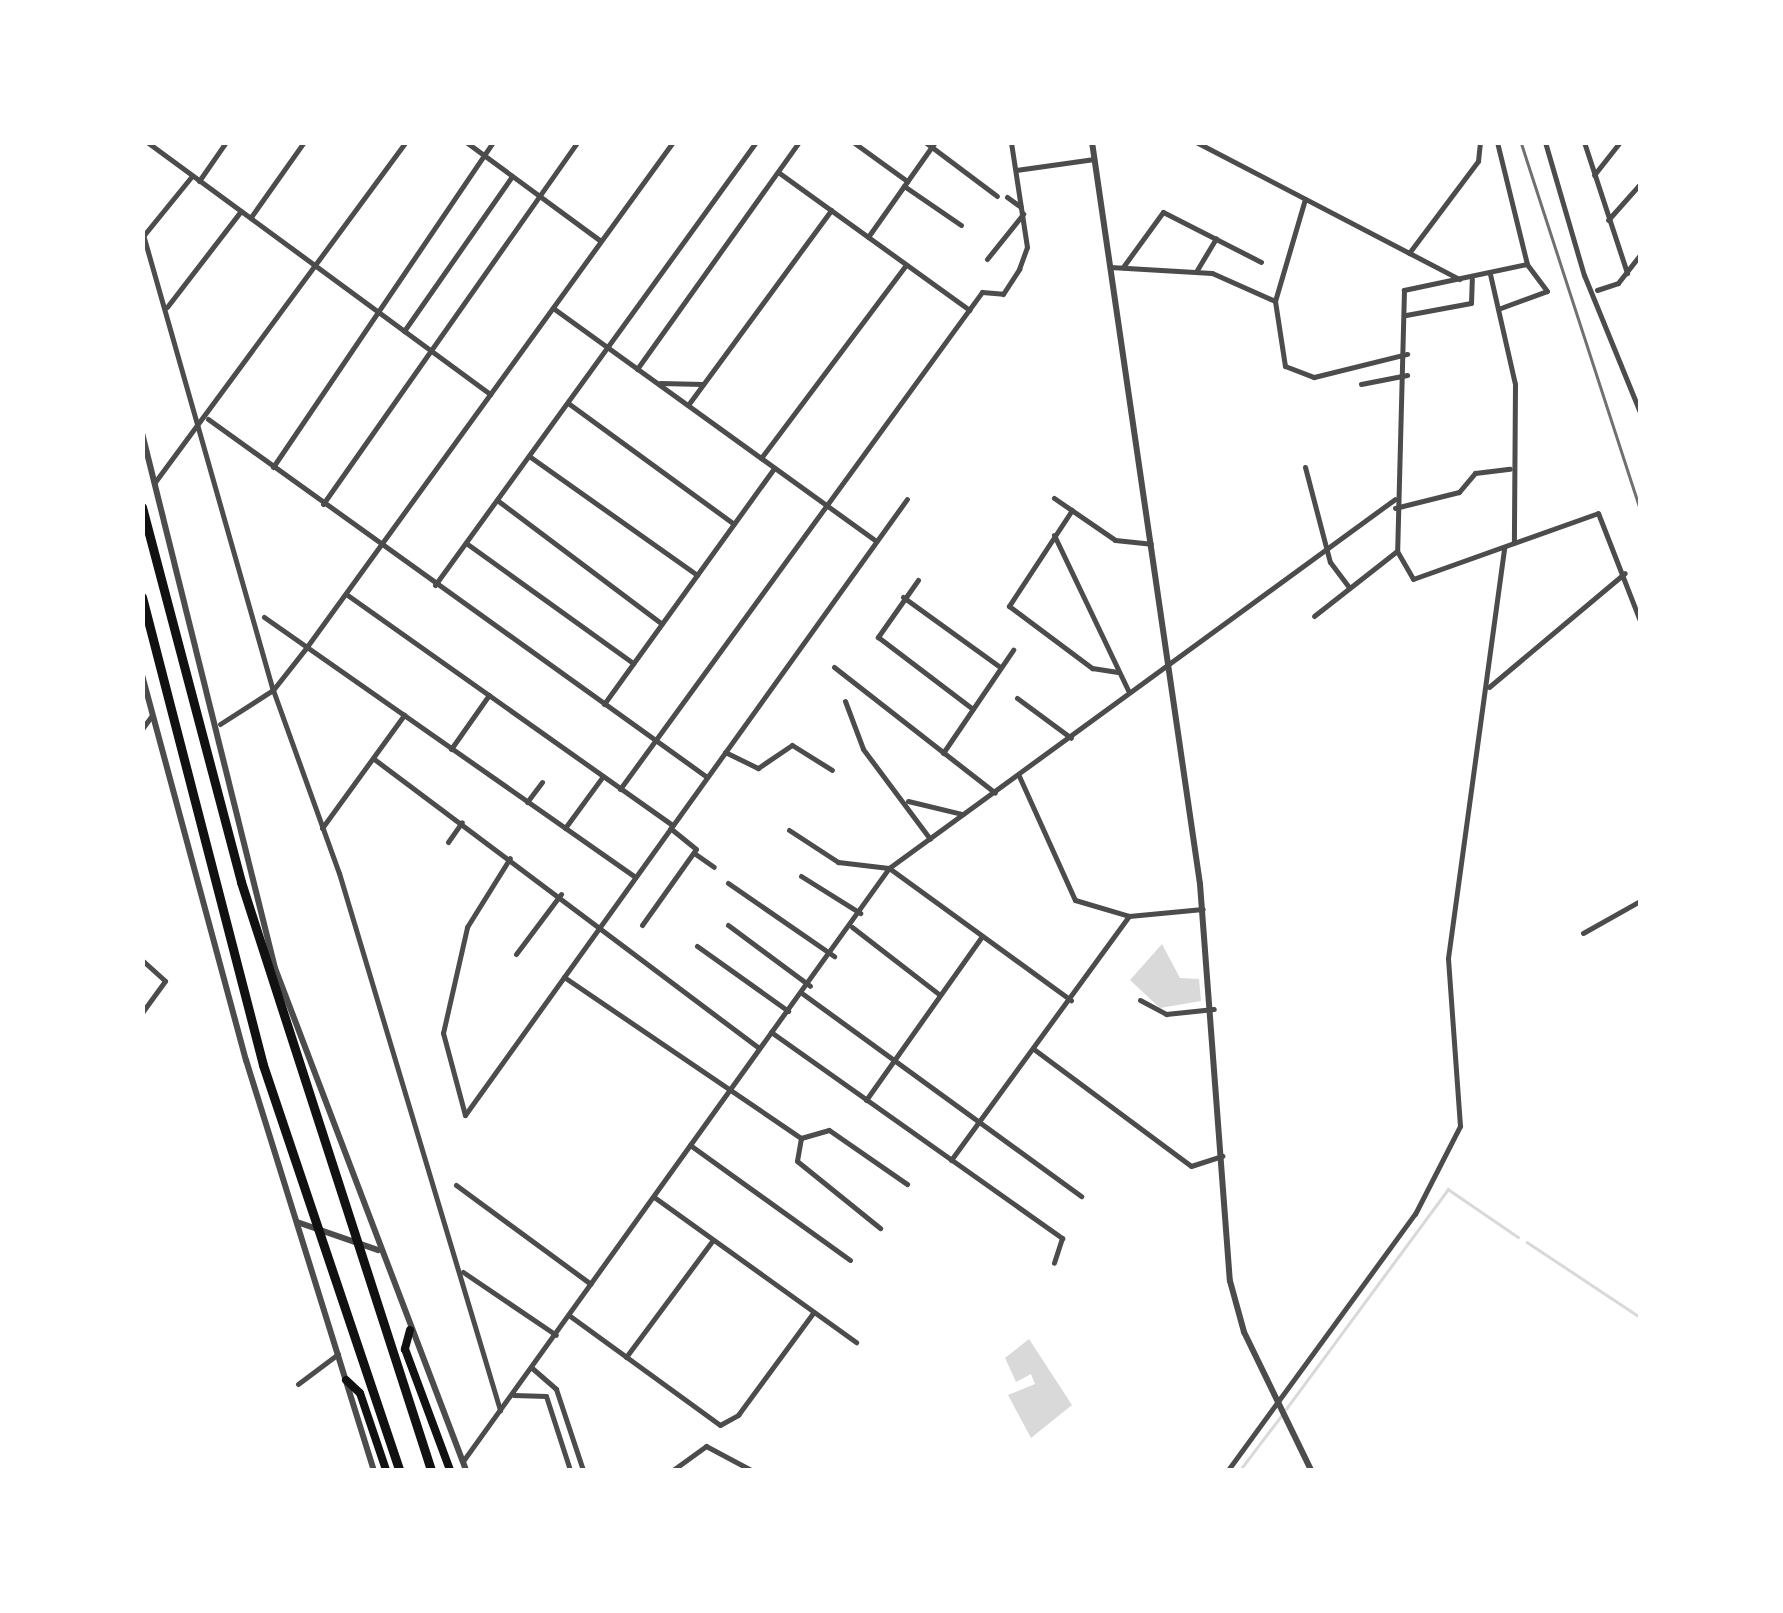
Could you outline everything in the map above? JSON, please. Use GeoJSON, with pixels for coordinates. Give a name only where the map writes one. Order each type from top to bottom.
{"type":"FeatureCollection","features":[{"type":"Feature","properties":{"kind":"highway"},"geometry":{"type":"LineString","coordinates":[[142,507],[304,1092],[431,1470]]}},
{"type":"Feature","properties":{"kind":"highway"},"geometry":{"type":"LineString","coordinates":[[142,596],[263,1065],[399,1470]]}},
{"type":"Feature","properties":{"kind":"main road"},"geometry":{"type":"LineString","coordinates":[[410,1330],[406,1349],[450,1470]]}},
{"type":"Feature","properties":{"kind":"main road"},"geometry":{"type":"LineString","coordinates":[[346,1380],[360,1393],[386,1470]]}},
{"type":"Feature","properties":{"kind":"street"},"geometry":{"type":"LineString","coordinates":[[199,180],[226,142]]}},
{"type":"Feature","properties":{"kind":"street"},"geometry":{"type":"LineString","coordinates":[[250,218],[304,142]]}},
{"type":"Feature","properties":{"kind":"street"},"geometry":{"type":"LineString","coordinates":[[155,482],[208,419],[406,142]]}},
{"type":"Feature","properties":{"kind":"street"},"geometry":{"type":"LineString","coordinates":[[466,142],[601,240]]}},
{"type":"Feature","properties":{"kind":"street"},"geometry":{"type":"LineString","coordinates":[[272,466],[493,142]]}},
{"type":"Feature","properties":{"kind":"street"},"geometry":{"type":"LineString","coordinates":[[323,504],[577,142]]}},
{"type":"Feature","properties":{"kind":"street"},"geometry":{"type":"LineString","coordinates":[[220,724],[272,690],[306,648],[672,142]]}},
{"type":"Feature","properties":{"kind":"street"},"geometry":{"type":"LineString","coordinates":[[436,585],[756,142]]}},
{"type":"Feature","properties":{"kind":"street"},"geometry":{"type":"LineString","coordinates":[[637,368],[799,142]]}},
{"type":"Feature","properties":{"kind":"street"},"geometry":{"type":"LineString","coordinates":[[853,142],[961,225]]}},
{"type":"Feature","properties":{"kind":"street"},"geometry":{"type":"LineString","coordinates":[[924,142],[997,196]]}},
{"type":"Feature","properties":{"kind":"street"},"geometry":{"type":"LineString","coordinates":[[620,789],[969,310],[985,290],[1003,294],[1019,270],[1022,210],[1011,142]]}},
{"type":"Feature","properties":{"kind":"street"},"geometry":{"type":"LineString","coordinates":[[1092,142],[1203,910],[1214,1009],[1230,1281],[1279,1404],[1311,1470]]}},
{"type":"Feature","properties":{"kind":"street"},"geometry":{"type":"LineString","coordinates":[[1196,142],[1462,280]]}},
{"type":"Feature","properties":{"kind":"street"},"geometry":{"type":"LineString","coordinates":[[1410,253],[1478,161],[1480,142]]}},
{"type":"Feature","properties":{"kind":"street"},"geometry":{"type":"LineString","coordinates":[[1498,142],[1527,264],[1547,291],[1498,309]]}},
{"type":"Feature","properties":{"kind":"street"},"geometry":{"type":"LineString","coordinates":[[1545,142],[1584,275],[1597,290],[1640,412]]}},
{"type":"Feature","properties":{"kind":"street"},"geometry":{"type":"LineString","coordinates":[[1584,142],[1627,273]]}},
{"type":"Feature","properties":{"kind":"street"},"geometry":{"type":"LineString","coordinates":[[1594,175],[1620,142]]}},
{"type":"Feature","properties":{"kind":"street"},"geometry":{"type":"LineString","coordinates":[[146,144],[490,394]]}},
{"type":"Feature","properties":{"kind":"street"},"geometry":{"type":"LineString","coordinates":[[868,238],[933,145]]}},
{"type":"Feature","properties":{"kind":"street"},"geometry":{"type":"LineString","coordinates":[[1016,170],[1094,159]]}},
{"type":"Feature","properties":{"kind":"street"},"geometry":{"type":"LineString","coordinates":[[778,172],[969,310]]}},
{"type":"Feature","properties":{"kind":"street"},"geometry":{"type":"LineString","coordinates":[[192,176],[143,233],[167,306],[198,432],[272,690],[322,828],[461,1271],[500,1410]]}},
{"type":"Feature","properties":{"kind":"street"},"geometry":{"type":"LineString","coordinates":[[404,331],[512,176]]}},
{"type":"Feature","properties":{"kind":"street"},"geometry":{"type":"LineString","coordinates":[[1608,220],[1640,184]]}},
{"type":"Feature","properties":{"kind":"street"},"geometry":{"type":"LineString","coordinates":[[1007,198],[1022,210]]}},
{"type":"Feature","properties":{"kind":"street"},"geometry":{"type":"LineString","coordinates":[[1305,199],[1276,301],[1276,341],[1292,373],[1314,377],[1407,354]]}},
{"type":"Feature","properties":{"kind":"street"},"geometry":{"type":"LineString","coordinates":[[688,405],[831,210]]}},
{"type":"Feature","properties":{"kind":"street"},"geometry":{"type":"LineString","coordinates":[[987,260],[1022,210]]}},
{"type":"Feature","properties":{"kind":"street"},"geometry":{"type":"LineString","coordinates":[[167,306],[240,211]]}},
{"type":"Feature","properties":{"kind":"street"},"geometry":{"type":"LineString","coordinates":[[1122,267],[1163,212],[1261,262]]}},
{"type":"Feature","properties":{"kind":"street"},"geometry":{"type":"LineString","coordinates":[[1197,270],[1216,238]]}},
{"type":"Feature","properties":{"kind":"street"},"geometry":{"type":"LineString","coordinates":[[1597,290],[1627,273],[1640,255]]}},
{"type":"Feature","properties":{"kind":"street"},"geometry":{"type":"LineString","coordinates":[[1527,264],[1472,279],[1407,286],[1407,374],[1395,504],[1396,551],[1413,579],[1598,514],[1625,573],[1640,621]]}},
{"type":"Feature","properties":{"kind":"street"},"geometry":{"type":"LineString","coordinates":[[762,458],[906,265]]}},
{"type":"Feature","properties":{"kind":"street"},"geometry":{"type":"LineString","coordinates":[[1110,267],[1197,270],[1276,301]]}},
{"type":"Feature","properties":{"kind":"street"},"geometry":{"type":"LineString","coordinates":[[1490,274],[1514,384],[1510,469],[1514,543]]}},
{"type":"Feature","properties":{"kind":"street"},"geometry":{"type":"LineString","coordinates":[[1406,316],[1471,304],[1472,279]]}},
{"type":"Feature","properties":{"kind":"street"},"geometry":{"type":"LineString","coordinates":[[553,308],[876,541]]}},
{"type":"Feature","properties":{"kind":"street"},"geometry":{"type":"LineString","coordinates":[[1361,384],[1407,374]]}},
{"type":"Feature","properties":{"kind":"street"},"geometry":{"type":"LineString","coordinates":[[657,383],[704,384]]}},
{"type":"Feature","properties":{"kind":"street"},"geometry":{"type":"LineString","coordinates":[[568,403],[734,524]]}},
{"type":"Feature","properties":{"kind":"street"},"geometry":{"type":"LineString","coordinates":[[208,419],[706,778]]}},
{"type":"Feature","properties":{"kind":"street"},"geometry":{"type":"LineString","coordinates":[[142,433],[220,724],[275,968],[378,1250],[466,1470]]}},
{"type":"Feature","properties":{"kind":"street"},"geometry":{"type":"LineString","coordinates":[[529,456],[696,575]]}},
{"type":"Feature","properties":{"kind":"street"},"geometry":{"type":"LineString","coordinates":[[1304,467],[1325,546],[1350,587]]}},
{"type":"Feature","properties":{"kind":"street"},"geometry":{"type":"LineString","coordinates":[[604,704],[774,468]]}},
{"type":"Feature","properties":{"kind":"street"},"geometry":{"type":"LineString","coordinates":[[462,1461],[570,1316],[759,1048],[834,956],[890,868],[1072,738],[1166,660],[1325,546],[1395,504],[1458,492],[1475,473],[1510,469]]}},
{"type":"Feature","properties":{"kind":"street"},"geometry":{"type":"LineString","coordinates":[[1054,498],[1115,540],[1151,544]]}},
{"type":"Feature","properties":{"kind":"street"},"geometry":{"type":"LineString","coordinates":[[510,858],[466,927],[443,1033],[465,1115],[907,499]]}},
{"type":"Feature","properties":{"kind":"street"},"geometry":{"type":"LineString","coordinates":[[497,500],[662,624]]}},
{"type":"Feature","properties":{"kind":"street"},"geometry":{"type":"LineString","coordinates":[[1072,510],[1008,606],[1092,668],[1118,672]]}},
{"type":"Feature","properties":{"kind":"street"},"geometry":{"type":"LineString","coordinates":[[1054,535],[1129,691]]}},
{"type":"Feature","properties":{"kind":"street"},"geometry":{"type":"LineString","coordinates":[[466,543],[633,663]]}},
{"type":"Feature","properties":{"kind":"street"},"geometry":{"type":"LineString","coordinates":[[1228,1470],[1422,1202],[1460,1126],[1448,958],[1504,548]]}},
{"type":"Feature","properties":{"kind":"street"},"geometry":{"type":"LineString","coordinates":[[1314,616],[1396,551]]}},
{"type":"Feature","properties":{"kind":"street"},"geometry":{"type":"LineString","coordinates":[[1487,689],[1625,573]]}},
{"type":"Feature","properties":{"kind":"street"},"geometry":{"type":"LineString","coordinates":[[918,580],[878,637],[972,709]]}},
{"type":"Feature","properties":{"kind":"street"},"geometry":{"type":"LineString","coordinates":[[346,594],[603,776],[671,827],[714,868]]}},
{"type":"Feature","properties":{"kind":"street"},"geometry":{"type":"LineString","coordinates":[[903,597],[1000,667]]}},
{"type":"Feature","properties":{"kind":"street"},"geometry":{"type":"LineString","coordinates":[[264,618],[635,877]]}},
{"type":"Feature","properties":{"kind":"street"},"geometry":{"type":"LineString","coordinates":[[943,753],[1012,650]]}},
{"type":"Feature","properties":{"kind":"street"},"geometry":{"type":"LineString","coordinates":[[834,667],[995,793]]}},
{"type":"Feature","properties":{"kind":"street"},"geometry":{"type":"LineString","coordinates":[[142,674],[295,1222],[374,1470]]}},
{"type":"Feature","properties":{"kind":"street"},"geometry":{"type":"LineString","coordinates":[[451,748],[489,695]]}},
{"type":"Feature","properties":{"kind":"street"},"geometry":{"type":"LineString","coordinates":[[1017,698],[1072,738]]}},
{"type":"Feature","properties":{"kind":"street"},"geometry":{"type":"LineString","coordinates":[[845,701],[863,749],[908,801],[930,839]]}},
{"type":"Feature","properties":{"kind":"street"},"geometry":{"type":"LineString","coordinates":[[142,729],[153,713]]}},
{"type":"Feature","properties":{"kind":"street"},"geometry":{"type":"LineString","coordinates":[[322,828],[404,715]]}},
{"type":"Feature","properties":{"kind":"street"},"geometry":{"type":"LineString","coordinates":[[725,752],[758,768],[792,745],[832,770]]}},
{"type":"Feature","properties":{"kind":"street"},"geometry":{"type":"LineString","coordinates":[[374,760],[602,924],[759,1048]]}},
{"type":"Feature","properties":{"kind":"street"},"geometry":{"type":"LineString","coordinates":[[565,828],[603,776]]}},
{"type":"Feature","properties":{"kind":"street"},"geometry":{"type":"LineString","coordinates":[[1019,776],[1074,900],[1129,916],[1203,910]]}},
{"type":"Feature","properties":{"kind":"street"},"geometry":{"type":"LineString","coordinates":[[528,802],[542,782]]}},
{"type":"Feature","properties":{"kind":"street"},"geometry":{"type":"LineString","coordinates":[[908,801],[962,814]]}},
{"type":"Feature","properties":{"kind":"street"},"geometry":{"type":"LineString","coordinates":[[448,842],[462,822]]}},
{"type":"Feature","properties":{"kind":"street"},"geometry":{"type":"LineString","coordinates":[[789,830],[838,862],[890,868],[1071,1000]]}},
{"type":"Feature","properties":{"kind":"street"},"geometry":{"type":"LineString","coordinates":[[642,925],[694,853]]}},
{"type":"Feature","properties":{"kind":"street"},"geometry":{"type":"LineString","coordinates":[[802,876],[860,913]]}},
{"type":"Feature","properties":{"kind":"street"},"geometry":{"type":"LineString","coordinates":[[728,882],[834,956]]}},
{"type":"Feature","properties":{"kind":"street"},"geometry":{"type":"LineString","coordinates":[[516,954],[561,894]]}},
{"type":"Feature","properties":{"kind":"street"},"geometry":{"type":"LineString","coordinates":[[1583,933],[1640,901]]}},
{"type":"Feature","properties":{"kind":"street"},"geometry":{"type":"LineString","coordinates":[[951,1160],[1035,1050],[1129,916]]}},
{"type":"Feature","properties":{"kind":"street"},"geometry":{"type":"LineString","coordinates":[[728,925],[810,986]]}},
{"type":"Feature","properties":{"kind":"street"},"geometry":{"type":"LineString","coordinates":[[852,927],[940,995]]}},
{"type":"Feature","properties":{"kind":"street"},"geometry":{"type":"LineString","coordinates":[[866,1100],[982,936]]}},
{"type":"Feature","properties":{"kind":"street"},"geometry":{"type":"LineString","coordinates":[[697,946],[789,1011]]}},
{"type":"Feature","properties":{"kind":"street"},"geometry":{"type":"LineString","coordinates":[[142,960],[165,982],[142,1013]]}},
{"type":"Feature","properties":{"kind":"street"},"geometry":{"type":"LineString","coordinates":[[564,977],[801,1138],[829,1130],[907,1184]]}},
{"type":"Feature","properties":{"kind":"street"},"geometry":{"type":"LineString","coordinates":[[803,994],[1081,1196]]}},
{"type":"Feature","properties":{"kind":"street"},"geometry":{"type":"LineString","coordinates":[[1140,1000],[1166,1014],[1214,1009]]}},
{"type":"Feature","properties":{"kind":"street"},"geometry":{"type":"LineString","coordinates":[[771,1032],[1062,1238],[1054,1263]]}},
{"type":"Feature","properties":{"kind":"street"},"geometry":{"type":"LineString","coordinates":[[1035,1050],[1191,1166],[1222,1156]]}},
{"type":"Feature","properties":{"kind":"street"},"geometry":{"type":"LineString","coordinates":[[801,1138],[797,1160],[880,1228]]}},
{"type":"Feature","properties":{"kind":"street"},"geometry":{"type":"LineString","coordinates":[[689,1144],[850,1260]]}},
{"type":"Feature","properties":{"kind":"street"},"geometry":{"type":"LineString","coordinates":[[456,1185],[591,1284]]}},
{"type":"Feature","properties":{"kind":"street"},"geometry":{"type":"LineString","coordinates":[[654,1197],[856,1342]]}},
{"type":"Feature","properties":{"kind":"street"},"geometry":{"type":"LineString","coordinates":[[295,1222],[378,1250]]}},
{"type":"Feature","properties":{"kind":"street"},"geometry":{"type":"LineString","coordinates":[[626,1358],[713,1240]]}},
{"type":"Feature","properties":{"kind":"street"},"geometry":{"type":"LineString","coordinates":[[461,1271],[556,1335]]}},
{"type":"Feature","properties":{"kind":"street"},"geometry":{"type":"LineString","coordinates":[[570,1316],[720,1425],[738,1415],[813,1313]]}},
{"type":"Feature","properties":{"kind":"street"},"geometry":{"type":"LineString","coordinates":[[298,1384],[338,1354]]}},
{"type":"Feature","properties":{"kind":"street"},"geometry":{"type":"LineString","coordinates":[[532,1368],[548,1380],[582,1470]]}},
{"type":"Feature","properties":{"kind":"street"},"geometry":{"type":"LineString","coordinates":[[512,1395],[538,1392],[548,1380]]}},
{"type":"Feature","properties":{"kind":"street"},"geometry":{"type":"LineString","coordinates":[[538,1392],[551,1404],[570,1470]]}},
{"type":"Feature","properties":{"kind":"street"},"geometry":{"type":"LineString","coordinates":[[673,1470],[706,1446],[751,1470]]}},
{"type":"Feature","properties":{"kind":"shaded area"},"geometry":{"type":"Polygon","coordinates":[[[1162,944],[1180,978],[1199,979],[1201,1001],[1160,1008],[1130,980],[1162,944]]]}},
{"type":"Feature","properties":{"kind":"shaded area"},"geometry":{"type":"Polygon","coordinates":[[[1029,1339],[1072,1405],[1031,1438],[1008,1395],[1035,1384],[1031,1374],[1016,1382],[1005,1358],[1029,1339]]]}},
{"type":"Feature","properties":{"kind":"waterway"},"geometry":{"type":"LineString","coordinates":[[1286,1409],[1448,1189],[1518,1237]]}},
{"type":"Feature","properties":{"kind":"waterway"},"geometry":{"type":"LineString","coordinates":[[1527,1242],[1640,1317]]}},
{"type":"Feature","properties":{"kind":"waterway"},"geometry":{"type":"LineString","coordinates":[[1240,1470],[1281,1416]]}},
{"type":"Feature","properties":{"kind":"railway"},"geometry":{"type":"LineString","coordinates":[[1521,142],[1640,509]]}}]}
